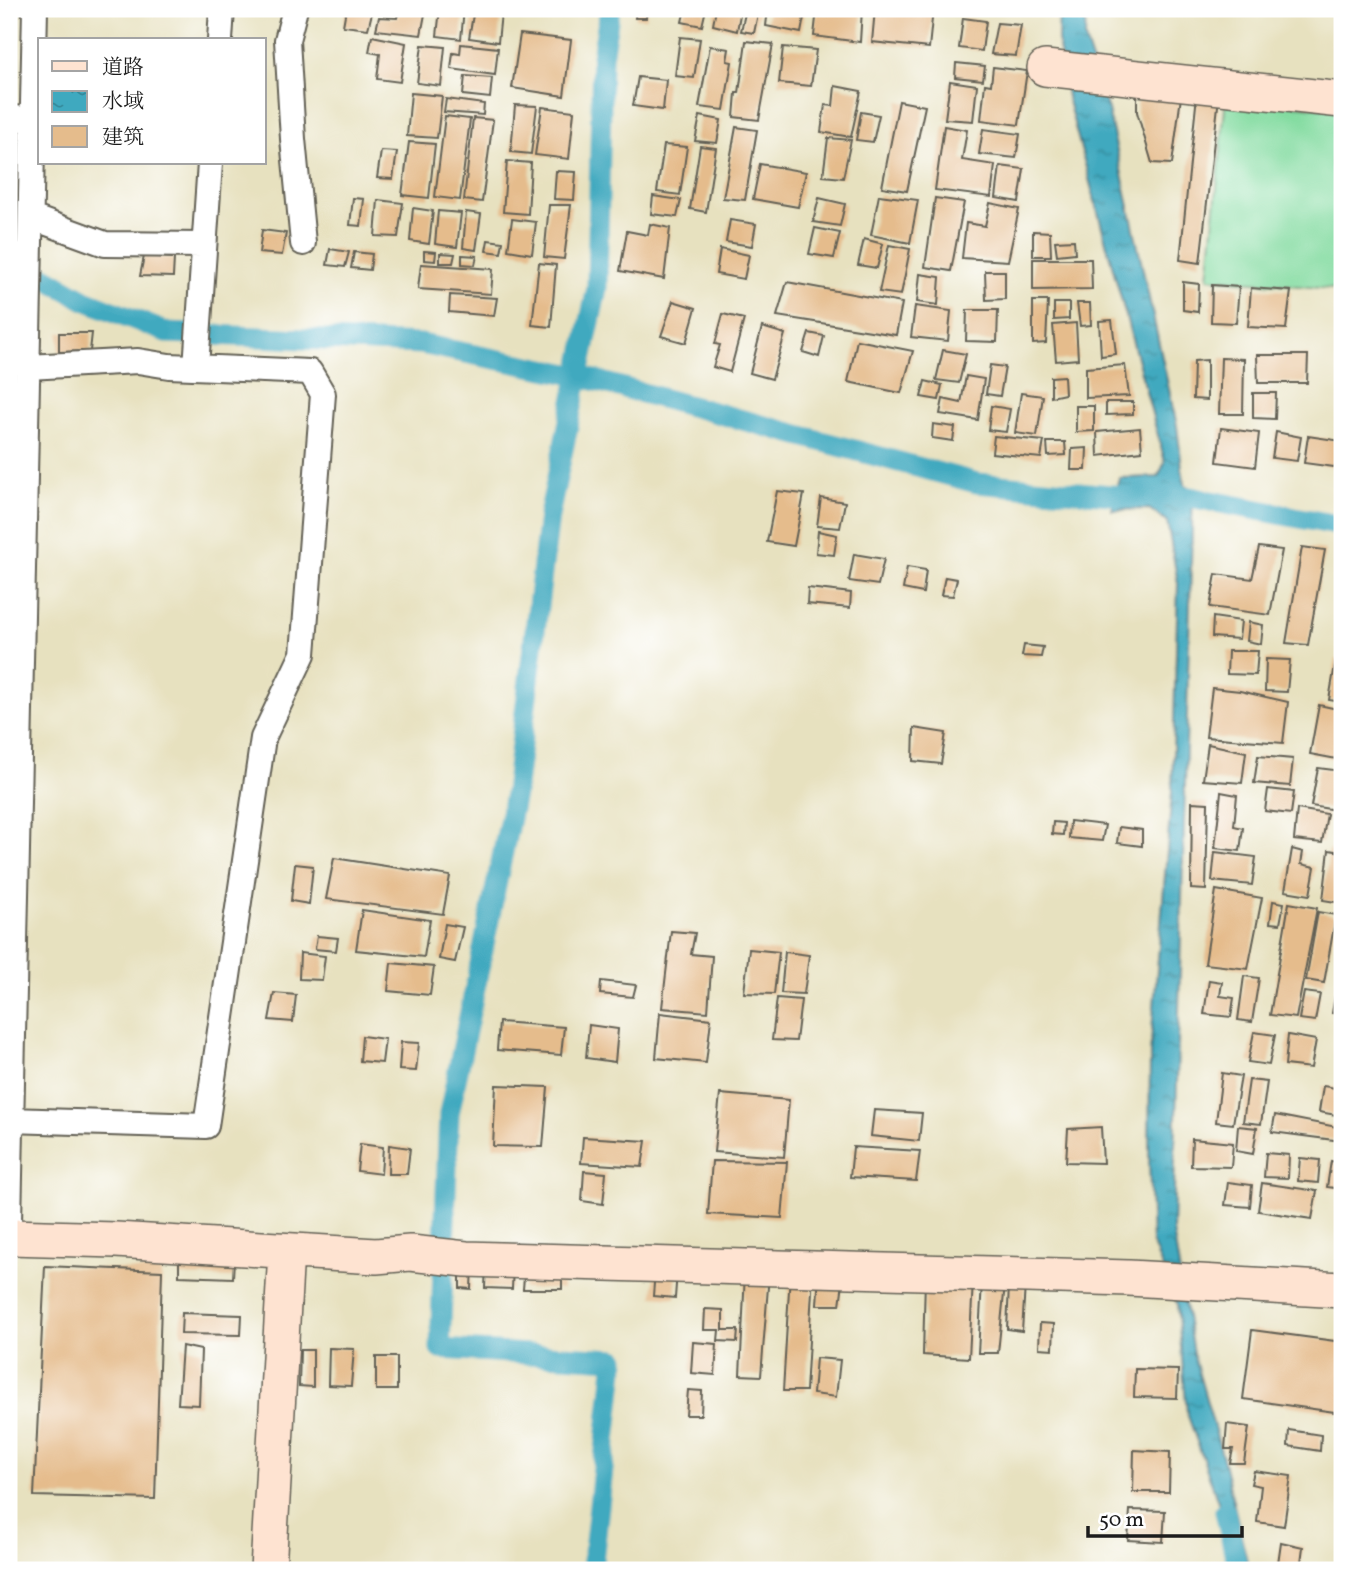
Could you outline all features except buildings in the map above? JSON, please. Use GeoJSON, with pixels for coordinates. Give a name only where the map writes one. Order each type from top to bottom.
{"type":"FeatureCollection","features":[{"type":"Feature","properties":{"kind":"street"},"geometry":{"type":"LineString","coordinates":[[36,9],[37,79],[21,119],[31,217],[19,291],[28,367],[9,1222],[116,1240]]}},
{"type":"Feature","properties":{"kind":"street"},"geometry":{"type":"LineString","coordinates":[[220,38],[222,9]]}},
{"type":"Feature","properties":{"kind":"street"},"geometry":{"type":"LineString","coordinates":[[295,9],[287,40],[303,243]]}},
{"type":"Feature","properties":{"kind":"street"},"geometry":{"type":"LineString","coordinates":[[1045,68],[1342,100]]}},
{"type":"Feature","properties":{"kind":"street"},"geometry":{"type":"LineString","coordinates":[[196,367],[210,164]]}},
{"type":"Feature","properties":{"kind":"street"},"geometry":{"type":"LineString","coordinates":[[31,217],[105,244],[204,244]]}},
{"type":"Feature","properties":{"kind":"street"},"geometry":{"type":"LineString","coordinates":[[10,1120],[206,1126],[263,738],[303,654],[323,394],[310,373],[138,361],[28,367]]}},
{"type":"Feature","properties":{"kind":"street"},"geometry":{"type":"LineString","coordinates":[[9,1237],[116,1240],[376,1256],[410,1253],[466,1259],[1175,1279],[1342,1290]]}},
{"type":"Feature","properties":{"kind":"street"},"geometry":{"type":"LineString","coordinates":[[268,1570],[286,1251]]}},
{"type":"Feature","properties":{"kind":"green space"},"geometry":{"type":"Polygon","coordinates":[[[1226,97],[1339,110],[1332,166],[1342,168],[1342,290],[1208,278],[1226,97]]]}},
{"type":"Feature","properties":{"kind":"water"},"geometry":{"type":"Polygon","coordinates":[[[1059,9],[1086,9],[1085,39],[1108,110],[1177,426],[1184,484],[1193,490],[1173,1231],[1193,1353],[1224,1462],[1249,1570],[1242,1570],[1187,1413],[1177,1304],[1152,1242],[1149,1160],[1150,1054],[1172,791],[1178,583],[1167,521],[1149,509],[1112,510],[1120,478],[1158,477],[1165,462],[1067,97],[1058,40],[1059,9]]]}},
{"type":"Feature","properties":{"kind":"waterway"},"geometry":{"type":"LineString","coordinates":[[592,1570],[615,1359],[440,1349],[449,1114],[515,794],[549,516],[597,288],[602,57],[610,9]]}},
{"type":"Feature","properties":{"kind":"waterway"},"geometry":{"type":"LineString","coordinates":[[9,257],[85,300],[168,333],[421,344],[579,376],[977,483],[1133,497],[1179,495],[1342,526]]}},
{"type":"Feature","properties":{"kind":"waterway"},"geometry":{"type":"LineString","coordinates":[[1225,1511],[1238,1570]]}}]}
